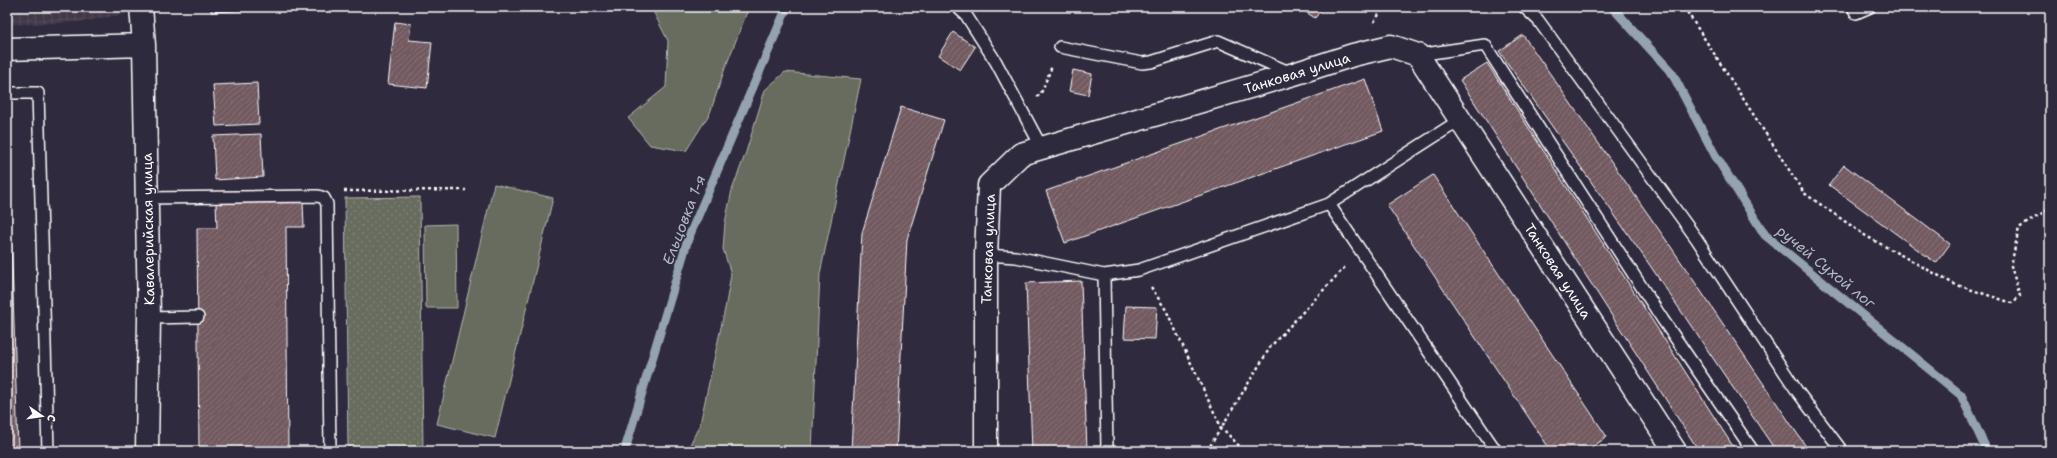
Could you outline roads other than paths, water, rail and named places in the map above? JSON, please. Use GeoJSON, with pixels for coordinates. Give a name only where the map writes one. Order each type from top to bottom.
{"type":"FeatureCollection","features":[{"type":"Feature","properties":{"kind":"street","name":"Кавалерийская улица"},"geometry":{"type":"LineString","coordinates":[[141,7],[144,45],[149,318],[147,451]]}},
{"type":"Feature","properties":{"kind":"street"},"geometry":{"type":"LineString","coordinates":[[7,49],[144,45]]}},
{"type":"Feature","properties":{"kind":"street","name":"Танковая улица"},"geometry":{"type":"LineString","coordinates":[[986,451],[986,255],[990,185],[1021,154],[1354,55],[1391,46],[1418,55],[1675,451]]}},
{"type":"Feature","properties":{"kind":"lane"},"geometry":{"type":"LineString","coordinates":[[957,7],[966,15],[996,62],[1042,148]]}},
{"type":"Feature","properties":{"kind":"lane"},"geometry":{"type":"LineString","coordinates":[[1524,7],[1538,20],[1696,238],[1797,391],[1842,451]]}},
{"type":"Feature","properties":{"kind":"lane"},"geometry":{"type":"LineString","coordinates":[[1853,7],[1856,13],[1870,7]]}},
{"type":"Feature","properties":{"kind":"lane"},"geometry":{"type":"LineString","coordinates":[[1060,48],[1142,63],[1151,62],[1218,41],[1294,74]]}},
{"type":"Feature","properties":{"kind":"lane"},"geometry":{"type":"LineString","coordinates":[[1418,55],[1485,45],[1663,320],[1754,451]]}},
{"type":"Feature","properties":{"kind":"lane"},"geometry":{"type":"LineString","coordinates":[[7,93],[38,93],[48,451]]}},
{"type":"Feature","properties":{"kind":"lane"},"geometry":{"type":"LineString","coordinates":[[986,255],[1016,258],[1104,275],[1140,270],[1330,204],[1460,120]]}},
{"type":"Feature","properties":{"kind":"lane"},"geometry":{"type":"LineString","coordinates":[[147,198],[318,196],[324,198],[327,204],[330,451]]}},
{"type":"Feature","properties":{"kind":"lane"},"geometry":{"type":"LineString","coordinates":[[1330,204],[1496,451]]}},
{"type":"Feature","properties":{"kind":"lane"},"geometry":{"type":"LineString","coordinates":[[1104,275],[1107,451]]}},
{"type":"Feature","properties":{"kind":"lane"},"geometry":{"type":"LineString","coordinates":[[149,318],[198,317]]}},
{"type":"Feature","properties":{"kind":"waterway","name":"Ельцовка 1-я"},"geometry":{"type":"LineString","coordinates":[[626,451],[626,446],[688,239],[787,7]]}},
{"type":"Feature","properties":{"kind":"waterway","name":"ручей Сухой лог"},"geometry":{"type":"LineString","coordinates":[[1612,7],[1672,73],[1715,155],[1765,235],[1961,395],[1987,451]]}}]}
